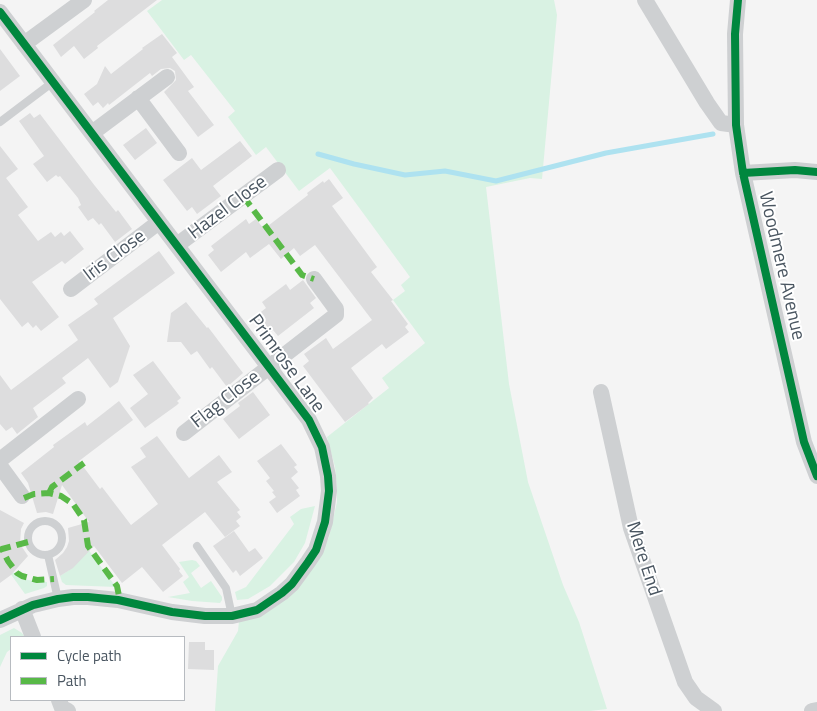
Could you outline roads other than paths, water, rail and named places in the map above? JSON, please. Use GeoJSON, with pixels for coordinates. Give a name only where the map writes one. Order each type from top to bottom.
{"type":"FeatureCollection","features":[{"type":"Feature","properties":{"kind":"street"},"geometry":{"type":"LineString","coordinates":[[24,44],[84,0]]}},
{"type":"Feature","properties":{"kind":"street"},"geometry":{"type":"LineString","coordinates":[[645,0],[721,123],[736,125]]}},
{"type":"Feature","properties":{"kind":"street","name":"Woodmere Avenue"},"geometry":{"type":"LineString","coordinates":[[738,0],[735,34],[736,125],[743,173],[811,440],[817,476]]}},
{"type":"Feature","properties":{"kind":"street","name":"Primrose Lane"},"geometry":{"type":"LineString","coordinates":[[0,620],[22,609],[58,599],[88,597],[104,598],[188,614],[232,616],[249,613],[264,606],[292,584],[305,568],[316,550],[326,522],[328,505],[328,476],[320,440],[309,420],[1,16]]}},
{"type":"Feature","properties":{"kind":"street"},"geometry":{"type":"LineString","coordinates":[[92,133],[167,77]]}},
{"type":"Feature","properties":{"kind":"street"},"geometry":{"type":"LineString","coordinates":[[138,98],[179,154]]}},
{"type":"Feature","properties":{"kind":"street","name":"Hazel Close"},"geometry":{"type":"LineString","coordinates":[[177,245],[278,170]]}},
{"type":"Feature","properties":{"kind":"street"},"geometry":{"type":"LineString","coordinates":[[743,173],[795,170],[817,172]]}},
{"type":"Feature","properties":{"kind":"street","name":"Iris Close"},"geometry":{"type":"LineString","coordinates":[[71,289],[159,222]]}},
{"type":"Feature","properties":{"kind":"street","name":"Flag Close"},"geometry":{"type":"LineString","coordinates":[[184,433],[336,315],[336,309],[314,279]]}},
{"type":"Feature","properties":{"kind":"street","name":"Mere End"},"geometry":{"type":"LineString","coordinates":[[601,392],[631,528],[685,682],[696,698],[714,711]]}},
{"type":"Feature","properties":{"kind":"street"},"geometry":{"type":"LineString","coordinates":[[0,460],[78,399]]}},
{"type":"Feature","properties":{"kind":"street"},"geometry":{"type":"LineString","coordinates":[[0,466],[22,496]]}},
{"type":"Feature","properties":{"kind":"street"},"geometry":{"type":"LineString","coordinates":[[22,609],[33,636]]}},
{"type":"Feature","properties":{"kind":"street"},"geometry":{"type":"LineString","coordinates":[[59,701],[62,708],[68,711]]}},
{"type":"Feature","properties":{"kind":"street"},"geometry":{"type":"LineString","coordinates":[[812,711],[817,710]]}},
{"type":"Feature","properties":{"kind":"lane"},"geometry":{"type":"LineString","coordinates":[[0,122],[53,82]]}},
{"type":"Feature","properties":{"kind":"lane"},"geometry":{"type":"LineString","coordinates":[[40,522],[50,522],[55,525],[62,535],[59,548],[54,553],[48,555],[42,556],[34,552],[28,544],[29,532],[34,525],[40,522]]}},
{"type":"Feature","properties":{"kind":"lane"},"geometry":{"type":"LineString","coordinates":[[197,546],[226,588],[232,616]]}},
{"type":"Feature","properties":{"kind":"lane"},"geometry":{"type":"LineString","coordinates":[[48,555],[58,599]]}},
{"type":"Feature","properties":{"kind":"waterway"},"geometry":{"type":"LineString","coordinates":[[318,154],[405,175],[445,171],[496,181],[606,153],[713,134]]}}]}
